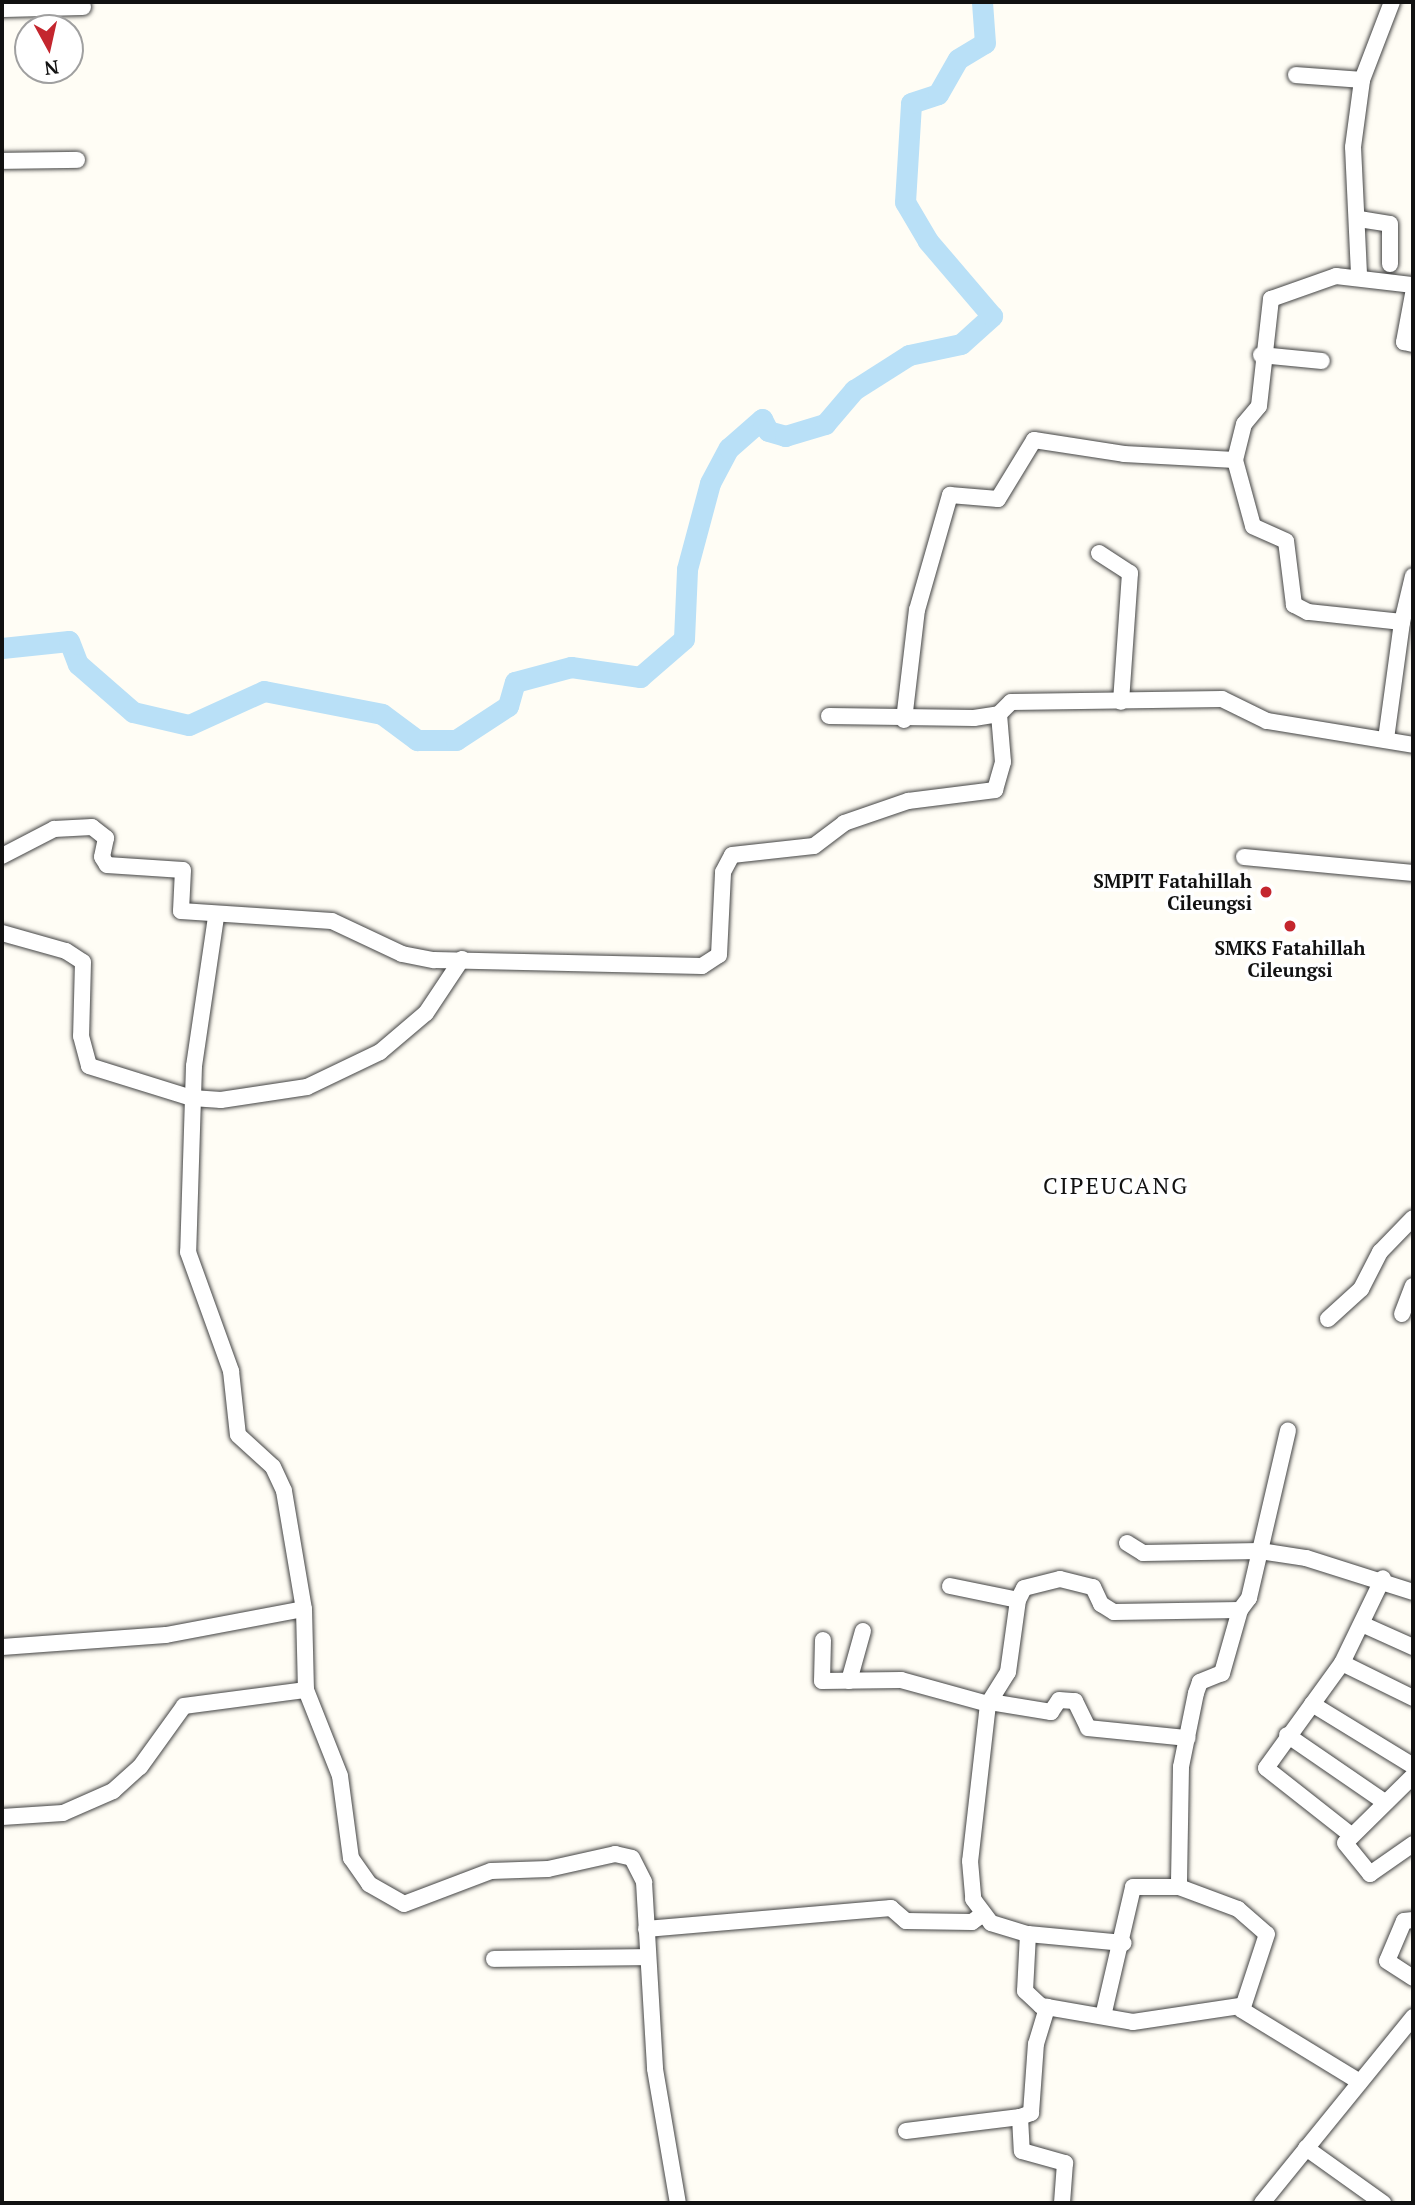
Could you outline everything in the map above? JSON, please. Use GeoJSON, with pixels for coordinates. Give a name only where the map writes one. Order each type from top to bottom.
{"type":"FeatureCollection","features":[{"type":"Feature","properties":{"kind":"street"},"geometry":{"type":"LineString","coordinates":[[1359,274],[1359,219],[1353,147],[1362,80],[1392,2]]}},
{"type":"Feature","properties":{"kind":"street"},"geometry":{"type":"LineString","coordinates":[[2,9],[83,7]]}},
{"type":"Feature","properties":{"kind":"street"},"geometry":{"type":"LineString","coordinates":[[1296,75],[1362,80]]}},
{"type":"Feature","properties":{"kind":"street"},"geometry":{"type":"LineString","coordinates":[[2,160],[77,160]]}},
{"type":"Feature","properties":{"kind":"street"},"geometry":{"type":"LineString","coordinates":[[1359,219],[1391,226],[1390,264]]}},
{"type":"Feature","properties":{"kind":"street"},"geometry":{"type":"LineString","coordinates":[[1402,622],[1308,612],[1294,605],[1286,541],[1253,526],[1235,460],[1244,424],[1259,406],[1261,355],[1271,299],[1359,274],[1413,285]]}},
{"type":"Feature","properties":{"kind":"street"},"geometry":{"type":"LineString","coordinates":[[1413,294],[1404,342],[1413,344]]}},
{"type":"Feature","properties":{"kind":"street"},"geometry":{"type":"LineString","coordinates":[[1261,355],[1322,361]]}},
{"type":"Feature","properties":{"kind":"street"},"geometry":{"type":"LineString","coordinates":[[904,720],[917,610],[950,495],[998,499],[1034,440],[1124,454],[1235,460]]}},
{"type":"Feature","properties":{"kind":"street"},"geometry":{"type":"LineString","coordinates":[[1098,553],[1130,573],[1121,702]]}},
{"type":"Feature","properties":{"kind":"street"},"geometry":{"type":"LineString","coordinates":[[1386,739],[1402,622],[1413,576]]}},
{"type":"Feature","properties":{"kind":"street"},"geometry":{"type":"LineString","coordinates":[[830,716],[904,720],[999,714],[1011,702],[1222,699],[1268,721],[1413,745]]}},
{"type":"Feature","properties":{"kind":"street"},"geometry":{"type":"LineString","coordinates":[[2,856],[54,829],[92,827],[106,838],[103,863],[181,869],[181,911],[216,918],[332,921],[402,954],[462,959],[683,967],[713,962],[721,946],[723,872],[732,855],[814,846],[844,823],[908,800],[995,790],[1003,762],[999,714]]}},
{"type":"Feature","properties":{"kind":"street"},"geometry":{"type":"LineString","coordinates":[[1244,856],[1413,873]]}},
{"type":"Feature","properties":{"kind":"street"},"geometry":{"type":"LineString","coordinates":[[216,918],[192,1098],[189,1263],[231,1371],[238,1436],[273,1467],[284,1491],[304,1609],[306,1690],[340,1776],[351,1858],[381,1895],[412,1903],[491,1871],[625,1854],[645,1882],[655,2069],[678,2203]]}},
{"type":"Feature","properties":{"kind":"street"},"geometry":{"type":"LineString","coordinates":[[2,933],[66,951],[83,962],[81,1036],[89,1066],[192,1098],[276,1095],[334,1077],[407,1032],[462,959]]}},
{"type":"Feature","properties":{"kind":"street"},"geometry":{"type":"LineString","coordinates":[[1328,1319],[1361,1289],[1380,1252],[1413,1218]]}},
{"type":"Feature","properties":{"kind":"street"},"geometry":{"type":"LineString","coordinates":[[1402,1314],[1413,1286]]}},
{"type":"Feature","properties":{"kind":"street"},"geometry":{"type":"LineString","coordinates":[[1179,1887],[1187,1738],[1200,1682],[1222,1673],[1260,1551],[1288,1430]]}},
{"type":"Feature","properties":{"kind":"street"},"geometry":{"type":"LineString","coordinates":[[1127,1543],[1143,1553],[1260,1551],[1383,1578],[1413,1592]]}},
{"type":"Feature","properties":{"kind":"street"},"geometry":{"type":"LineString","coordinates":[[1351,1835],[1266,1773],[1287,1735],[1342,1663],[1364,1625],[1383,1578]]}},
{"type":"Feature","properties":{"kind":"street"},"geometry":{"type":"LineString","coordinates":[[1124,1943],[1028,1934],[999,1928],[983,1914],[973,1899],[971,1861],[989,1703],[1008,1672],[1018,1601],[1024,1588],[1060,1579],[1093,1587],[1101,1604],[1114,1612],[1240,1610]]}},
{"type":"Feature","properties":{"kind":"street"},"geometry":{"type":"LineString","coordinates":[[950,1586],[1018,1601]]}},
{"type":"Feature","properties":{"kind":"street"},"geometry":{"type":"LineString","coordinates":[[2,1647],[166,1635],[304,1609]]}},
{"type":"Feature","properties":{"kind":"street"},"geometry":{"type":"LineString","coordinates":[[1364,1625],[1413,1647]]}},
{"type":"Feature","properties":{"kind":"street"},"geometry":{"type":"LineString","coordinates":[[849,1681],[863,1631]]}},
{"type":"Feature","properties":{"kind":"street"},"geometry":{"type":"LineString","coordinates":[[822,1640],[818,1678],[849,1681],[901,1680],[989,1703],[1051,1712],[1059,1700],[1075,1701],[1088,1728],[1187,1738]]}},
{"type":"Feature","properties":{"kind":"street"},"geometry":{"type":"LineString","coordinates":[[1342,1663],[1413,1698]]}},
{"type":"Feature","properties":{"kind":"street"},"geometry":{"type":"LineString","coordinates":[[2,1817],[63,1813],[113,1791],[140,1767],[184,1706],[306,1690]]}},
{"type":"Feature","properties":{"kind":"street"},"geometry":{"type":"LineString","coordinates":[[1312,1704],[1413,1766]]}},
{"type":"Feature","properties":{"kind":"street"},"geometry":{"type":"LineString","coordinates":[[1287,1735],[1383,1801]]}},
{"type":"Feature","properties":{"kind":"street"},"geometry":{"type":"LineString","coordinates":[[1413,1776],[1383,1801],[1351,1835],[1348,1850],[1370,1874],[1413,1844]]}},
{"type":"Feature","properties":{"kind":"street"},"geometry":{"type":"LineString","coordinates":[[1104,2012],[1124,1943],[1133,1887],[1179,1887],[1238,1909],[1267,1934],[1240,2006]]}},
{"type":"Feature","properties":{"kind":"street"},"geometry":{"type":"LineString","coordinates":[[646,1929],[893,1908],[906,1921],[972,1922],[983,1914]]}},
{"type":"Feature","properties":{"kind":"street"},"geometry":{"type":"LineString","coordinates":[[1413,1920],[1404,1921],[1387,1961],[1413,1978]]}},
{"type":"Feature","properties":{"kind":"street"},"geometry":{"type":"LineString","coordinates":[[1028,1934],[1025,1992],[1047,2007],[1104,2012],[1133,2022],[1240,2006],[1360,2082]]}},
{"type":"Feature","properties":{"kind":"street"},"geometry":{"type":"LineString","coordinates":[[494,1959],[647,1957]]}},
{"type":"Feature","properties":{"kind":"street"},"geometry":{"type":"LineString","coordinates":[[906,2131],[1031,2113],[1036,2043],[1047,2007]]}},
{"type":"Feature","properties":{"kind":"street"},"geometry":{"type":"LineString","coordinates":[[1262,2203],[1413,2017]]}},
{"type":"Feature","properties":{"kind":"street"},"geometry":{"type":"LineString","coordinates":[[1020,2116],[1022,2151],[1065,2163],[1062,2203]]}},
{"type":"Feature","properties":{"kind":"street"},"geometry":{"type":"LineString","coordinates":[[1306,2148],[1383,2203]]}},
{"type":"Feature","properties":{"kind":"waterway"},"geometry":{"type":"LineString","coordinates":[[2,648],[69,641],[78,664],[133,712],[189,725],[264,691],[382,714],[417,740],[456,740],[508,706],[515,682],[571,667],[640,677],[684,639],[687,569],[710,483],[729,448],[762,419],[768,431],[785,436],[825,424],[854,390],[909,355],[961,344],[992,316],[928,241],[905,202],[911,103],[938,94],[958,59],[985,43],[982,2]]}},
{"type":"Feature","properties":{"kind":"place","name":"SMPIT Fatahillah Cileungsi"},"geometry":{"type":"Point","coordinates":[1266,892]}},
{"type":"Feature","properties":{"kind":"place","name":"SMKS Fatahillah Cileungsi"},"geometry":{"type":"Point","coordinates":[1290,926]}},
{"type":"Feature","properties":{"kind":"district","name":"CIPEUCANG"},"geometry":{"type":"Point","coordinates":[1116,1186]}}]}
